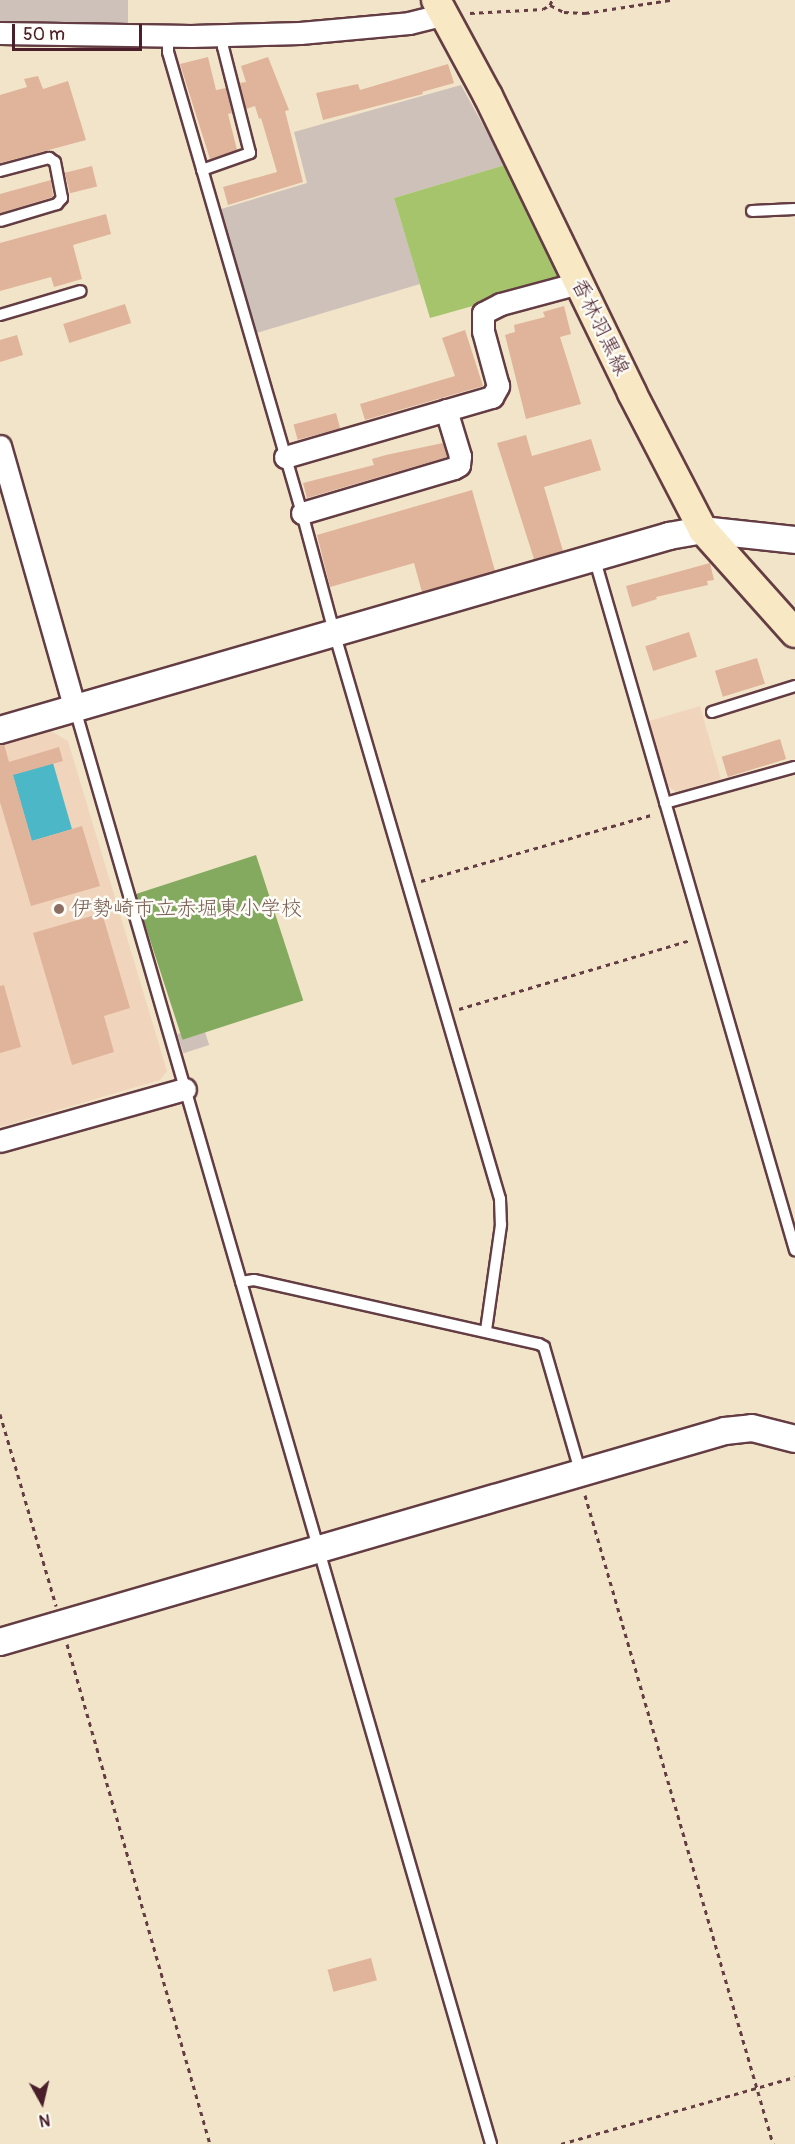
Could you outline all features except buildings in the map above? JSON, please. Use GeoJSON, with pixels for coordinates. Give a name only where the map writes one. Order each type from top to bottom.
{"type":"FeatureCollection","features":[{"type":"Feature","properties":{"kind":"main road","name":"香林羽黒線"},"geometry":{"type":"LineString","coordinates":[[440,7],[488,96],[703,531],[795,633]]}},
{"type":"Feature","properties":{"kind":"street"},"geometry":{"type":"LineString","coordinates":[[0,33],[223,36],[300,33],[409,24],[440,7]]}},
{"type":"Feature","properties":{"kind":"street"},"geometry":{"type":"LineString","coordinates":[[285,457],[492,397],[497,391],[483,331],[483,313],[501,304],[579,283]]}},
{"type":"Feature","properties":{"kind":"street"},"geometry":{"type":"LineString","coordinates":[[302,513],[449,470],[459,465],[459,456],[446,410]]}},
{"type":"Feature","properties":{"kind":"street"},"geometry":{"type":"LineString","coordinates":[[0,446],[75,709]]}},
{"type":"Feature","properties":{"kind":"street"},"geometry":{"type":"LineString","coordinates":[[0,730],[669,536],[703,531],[795,540]]}},
{"type":"Feature","properties":{"kind":"street"},"geometry":{"type":"LineString","coordinates":[[0,1141],[185,1089]]}},
{"type":"Feature","properties":{"kind":"street"},"geometry":{"type":"LineString","coordinates":[[0,1642],[580,1471],[740,1428],[765,1430],[795,1438]]}},
{"type":"Feature","properties":{"kind":"lane"},"geometry":{"type":"LineString","coordinates":[[168,36],[168,52],[302,513],[334,632],[500,1199],[501,1225],[486,1330]]}},
{"type":"Feature","properties":{"kind":"lane"},"geometry":{"type":"LineString","coordinates":[[202,170],[250,153],[223,47],[223,36]]}},
{"type":"Feature","properties":{"kind":"lane"},"geometry":{"type":"LineString","coordinates":[[0,171],[49,158],[55,162],[62,198],[57,204],[0,221]]}},
{"type":"Feature","properties":{"kind":"lane"},"geometry":{"type":"LineString","coordinates":[[752,211],[795,209]]}},
{"type":"Feature","properties":{"kind":"lane"},"geometry":{"type":"LineString","coordinates":[[0,315],[81,291]]}},
{"type":"Feature","properties":{"kind":"lane"},"geometry":{"type":"LineString","coordinates":[[593,557],[795,1251]]}},
{"type":"Feature","properties":{"kind":"lane"},"geometry":{"type":"LineString","coordinates":[[712,712],[795,686]]}},
{"type":"Feature","properties":{"kind":"lane"},"geometry":{"type":"LineString","coordinates":[[75,709],[491,2144]]}},
{"type":"Feature","properties":{"kind":"lane"},"geometry":{"type":"LineString","coordinates":[[666,807],[795,767]]}},
{"type":"Feature","properties":{"kind":"lane"},"geometry":{"type":"LineString","coordinates":[[241,1282],[254,1280],[486,1330],[544,1347],[580,1471]]}},
{"type":"Feature","properties":{"kind":"path"},"geometry":{"type":"LineString","coordinates":[[550,5],[552,0]]}},
{"type":"Feature","properties":{"kind":"path"},"geometry":{"type":"LineString","coordinates":[[440,7],[533,10],[550,5],[564,12],[585,13],[670,0]]}},
{"type":"Feature","properties":{"kind":"path"},"geometry":{"type":"LineString","coordinates":[[408,885],[666,807]]}},
{"type":"Feature","properties":{"kind":"path"},"geometry":{"type":"LineString","coordinates":[[446,1013],[704,936]]}},
{"type":"Feature","properties":{"kind":"path"},"geometry":{"type":"LineString","coordinates":[[0,1414],[210,2144]]}},
{"type":"Feature","properties":{"kind":"path"},"geometry":{"type":"LineString","coordinates":[[580,1471],[773,2144]]}},
{"type":"Feature","properties":{"kind":"path"},"geometry":{"type":"LineString","coordinates":[[561,2144],[795,2077]]}},
{"type":"Feature","properties":{"kind":"shaded area"},"geometry":{"type":"Polygon","coordinates":[[[0,0],[128,0],[128,26],[0,26],[0,0]]]}},
{"type":"Feature","properties":{"kind":"shaded area"},"geometry":{"type":"Polygon","coordinates":[[[461,85],[505,165],[394,198],[420,284],[253,334],[218,210],[307,183],[294,132],[461,85]]]}},
{"type":"Feature","properties":{"kind":"shaded area"},"geometry":{"type":"Polygon","coordinates":[[[700,706],[721,779],[676,792],[668,786],[649,721],[700,706]]]}},
{"type":"Feature","properties":{"kind":"shaded area","name":"伊勢崎市立赤堀東小学校"},"geometry":{"type":"Polygon","coordinates":[[[51,731],[68,741],[167,1071],[160,1080],[0,1127],[0,746],[51,731]]]}},
{"type":"Feature","properties":{"kind":"shaded area"},"geometry":{"type":"Polygon","coordinates":[[[203,1026],[209,1045],[184,1053],[177,1034],[203,1026]]]}},
{"type":"Feature","properties":{"kind":"green space"},"geometry":{"type":"Polygon","coordinates":[[[505,165],[562,277],[558,282],[430,318],[394,198],[505,165]]]}},
{"type":"Feature","properties":{"kind":"green space"},"geometry":{"type":"Polygon","coordinates":[[[256,855],[303,1001],[182,1040],[135,894],[256,855]]]}},
{"type":"Feature","properties":{"kind":"water"},"geometry":{"type":"Polygon","coordinates":[[[53,763],[72,829],[32,841],[13,775],[53,763]]]}},
{"type":"Feature","properties":{"kind":"place","name":"伊勢崎市立赤堀東小学校"},"geometry":{"type":"Point","coordinates":[59,909]}}]}
